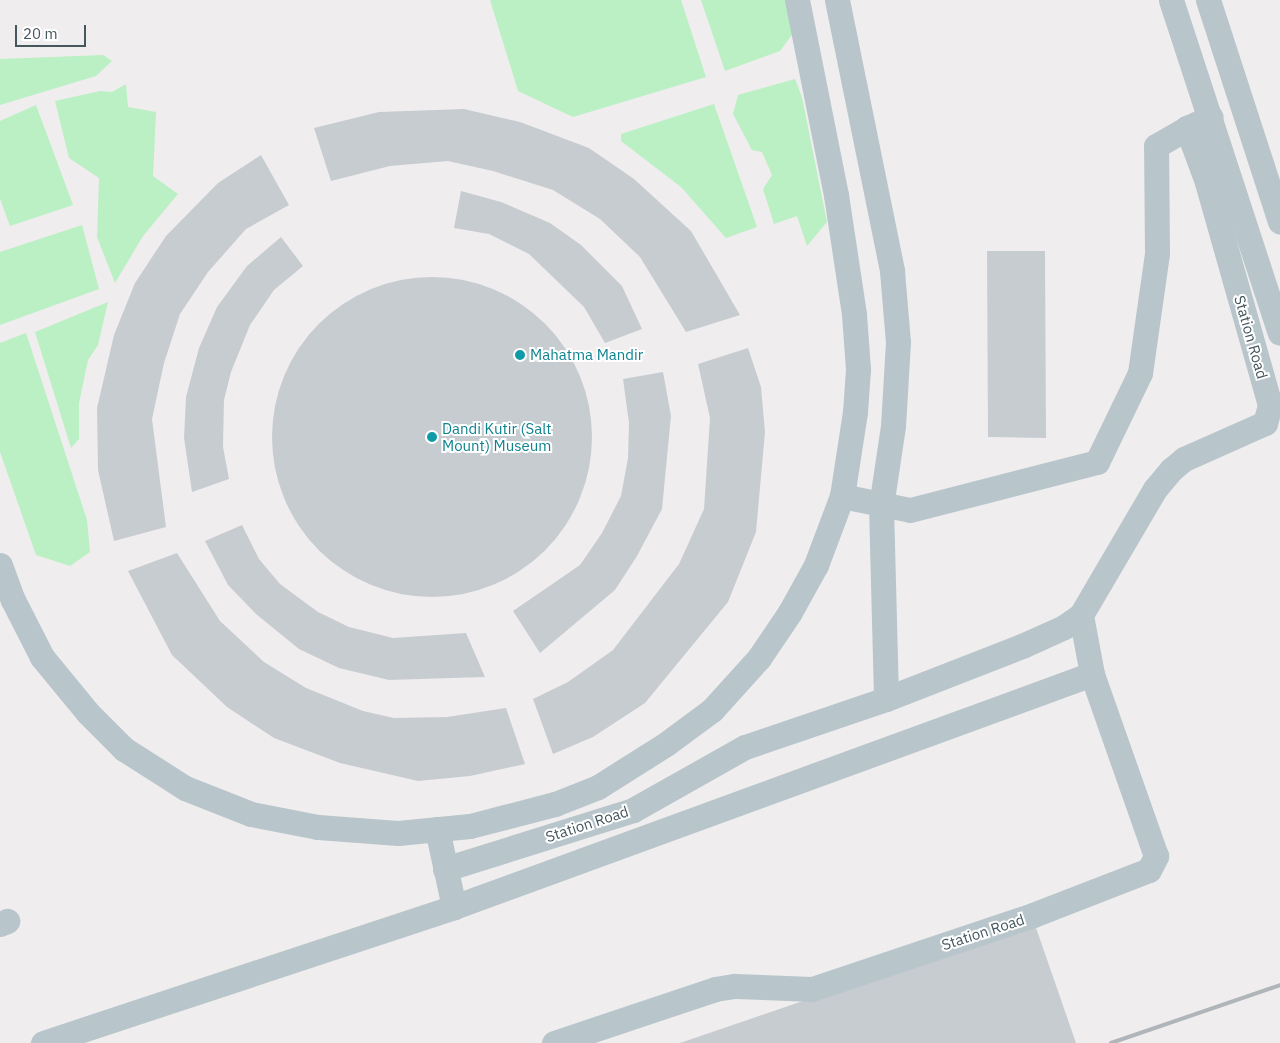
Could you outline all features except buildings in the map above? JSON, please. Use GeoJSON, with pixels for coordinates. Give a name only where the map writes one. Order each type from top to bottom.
{"type":"FeatureCollection","features":[{"type":"Feature","properties":{"kind":"street"},"geometry":{"type":"LineString","coordinates":[[0,565],[13,600],[42,656],[88,713],[124,748],[185,788],[251,814],[318,827],[398,833],[470,826],[556,804],[598,787],[625,773],[712,710],[759,658],[790,612],[816,566],[842,496],[855,412],[858,369],[854,314],[836,195],[797,0]]}},
{"type":"Feature","properties":{"kind":"street"},"geometry":{"type":"LineString","coordinates":[[837,0],[892,271],[898,342],[893,426],[881,506],[886,699]]}},
{"type":"Feature","properties":{"kind":"street"},"geometry":{"type":"LineString","coordinates":[[1171,0],[1211,117],[1280,333]]}},
{"type":"Feature","properties":{"kind":"street"},"geometry":{"type":"LineString","coordinates":[[1208,0],[1280,222]]}},
{"type":"Feature","properties":{"kind":"street"},"geometry":{"type":"LineString","coordinates":[[842,496],[881,506],[910,510],[1097,462],[1140,374],[1157,253],[1156,146],[1211,117]]}},
{"type":"Feature","properties":{"kind":"street","name":"Station Road"},"geometry":{"type":"LineString","coordinates":[[445,869],[633,810],[726,755],[886,699],[1022,646],[1064,627],[1081,614],[1155,489],[1172,468],[1184,458],[1265,422],[1270,405],[1207,182],[1187,128]]}},
{"type":"Feature","properties":{"kind":"street","name":"Station Road"},"geometry":{"type":"LineString","coordinates":[[554,1043],[715,989],[735,986],[812,989],[1033,915],[1149,870],[1156,856],[1092,674],[1081,614]]}},
{"type":"Feature","properties":{"kind":"street"},"geometry":{"type":"LineString","coordinates":[[43,1043],[454,907],[1092,674]]}},
{"type":"Feature","properties":{"kind":"street"},"geometry":{"type":"LineString","coordinates":[[437,829],[454,907]]}},
{"type":"Feature","properties":{"kind":"green space"},"geometry":{"type":"Polygon","coordinates":[[[490,0],[681,0],[706,77],[573,117],[518,91],[490,0]]]}},
{"type":"Feature","properties":{"kind":"green space"},"geometry":{"type":"Polygon","coordinates":[[[701,0],[789,0],[794,32],[780,51],[725,71],[701,0]]]}},
{"type":"Feature","properties":{"kind":"green space"},"geometry":{"type":"Polygon","coordinates":[[[103,55],[112,61],[96,76],[0,105],[0,59],[103,55]]]}},
{"type":"Feature","properties":{"kind":"green space"},"geometry":{"type":"Polygon","coordinates":[[[795,79],[802,97],[827,222],[807,246],[797,216],[774,224],[763,189],[772,175],[762,152],[752,150],[733,114],[738,95],[795,79]]]}},
{"type":"Feature","properties":{"kind":"green space"},"geometry":{"type":"Polygon","coordinates":[[[126,84],[128,107],[156,112],[153,176],[178,194],[143,236],[115,283],[97,237],[99,178],[69,158],[55,101],[100,91],[112,92],[126,84]]]}},
{"type":"Feature","properties":{"kind":"green space"},"geometry":{"type":"Polygon","coordinates":[[[714,104],[757,227],[726,238],[681,187],[621,141],[621,134],[714,104]]]}},
{"type":"Feature","properties":{"kind":"green space"},"geometry":{"type":"Polygon","coordinates":[[[36,105],[73,205],[10,226],[0,199],[0,121],[36,105]]]}},
{"type":"Feature","properties":{"kind":"green space"},"geometry":{"type":"Polygon","coordinates":[[[82,225],[99,289],[0,325],[0,252],[82,225]]]}},
{"type":"Feature","properties":{"kind":"green space"},"geometry":{"type":"Polygon","coordinates":[[[108,302],[98,345],[88,360],[79,403],[79,439],[71,448],[35,332],[108,302]]]}},
{"type":"Feature","properties":{"kind":"green space"},"geometry":{"type":"Polygon","coordinates":[[[26,333],[87,520],[90,552],[70,566],[36,555],[0,452],[0,343],[26,333]]]}},
{"type":"Feature","properties":{"kind":"railway"},"geometry":{"type":"LineString","coordinates":[[1111,1043],[1280,985]]}},
{"type":"Feature","properties":{"kind":"place","name":"Mahatma Mandir"},"geometry":{"type":"Point","coordinates":[520,355]}},
{"type":"Feature","properties":{"kind":"place","name":"Dandi Kutir (Salt Mount) Museum"},"geometry":{"type":"Point","coordinates":[432,437]}}]}
